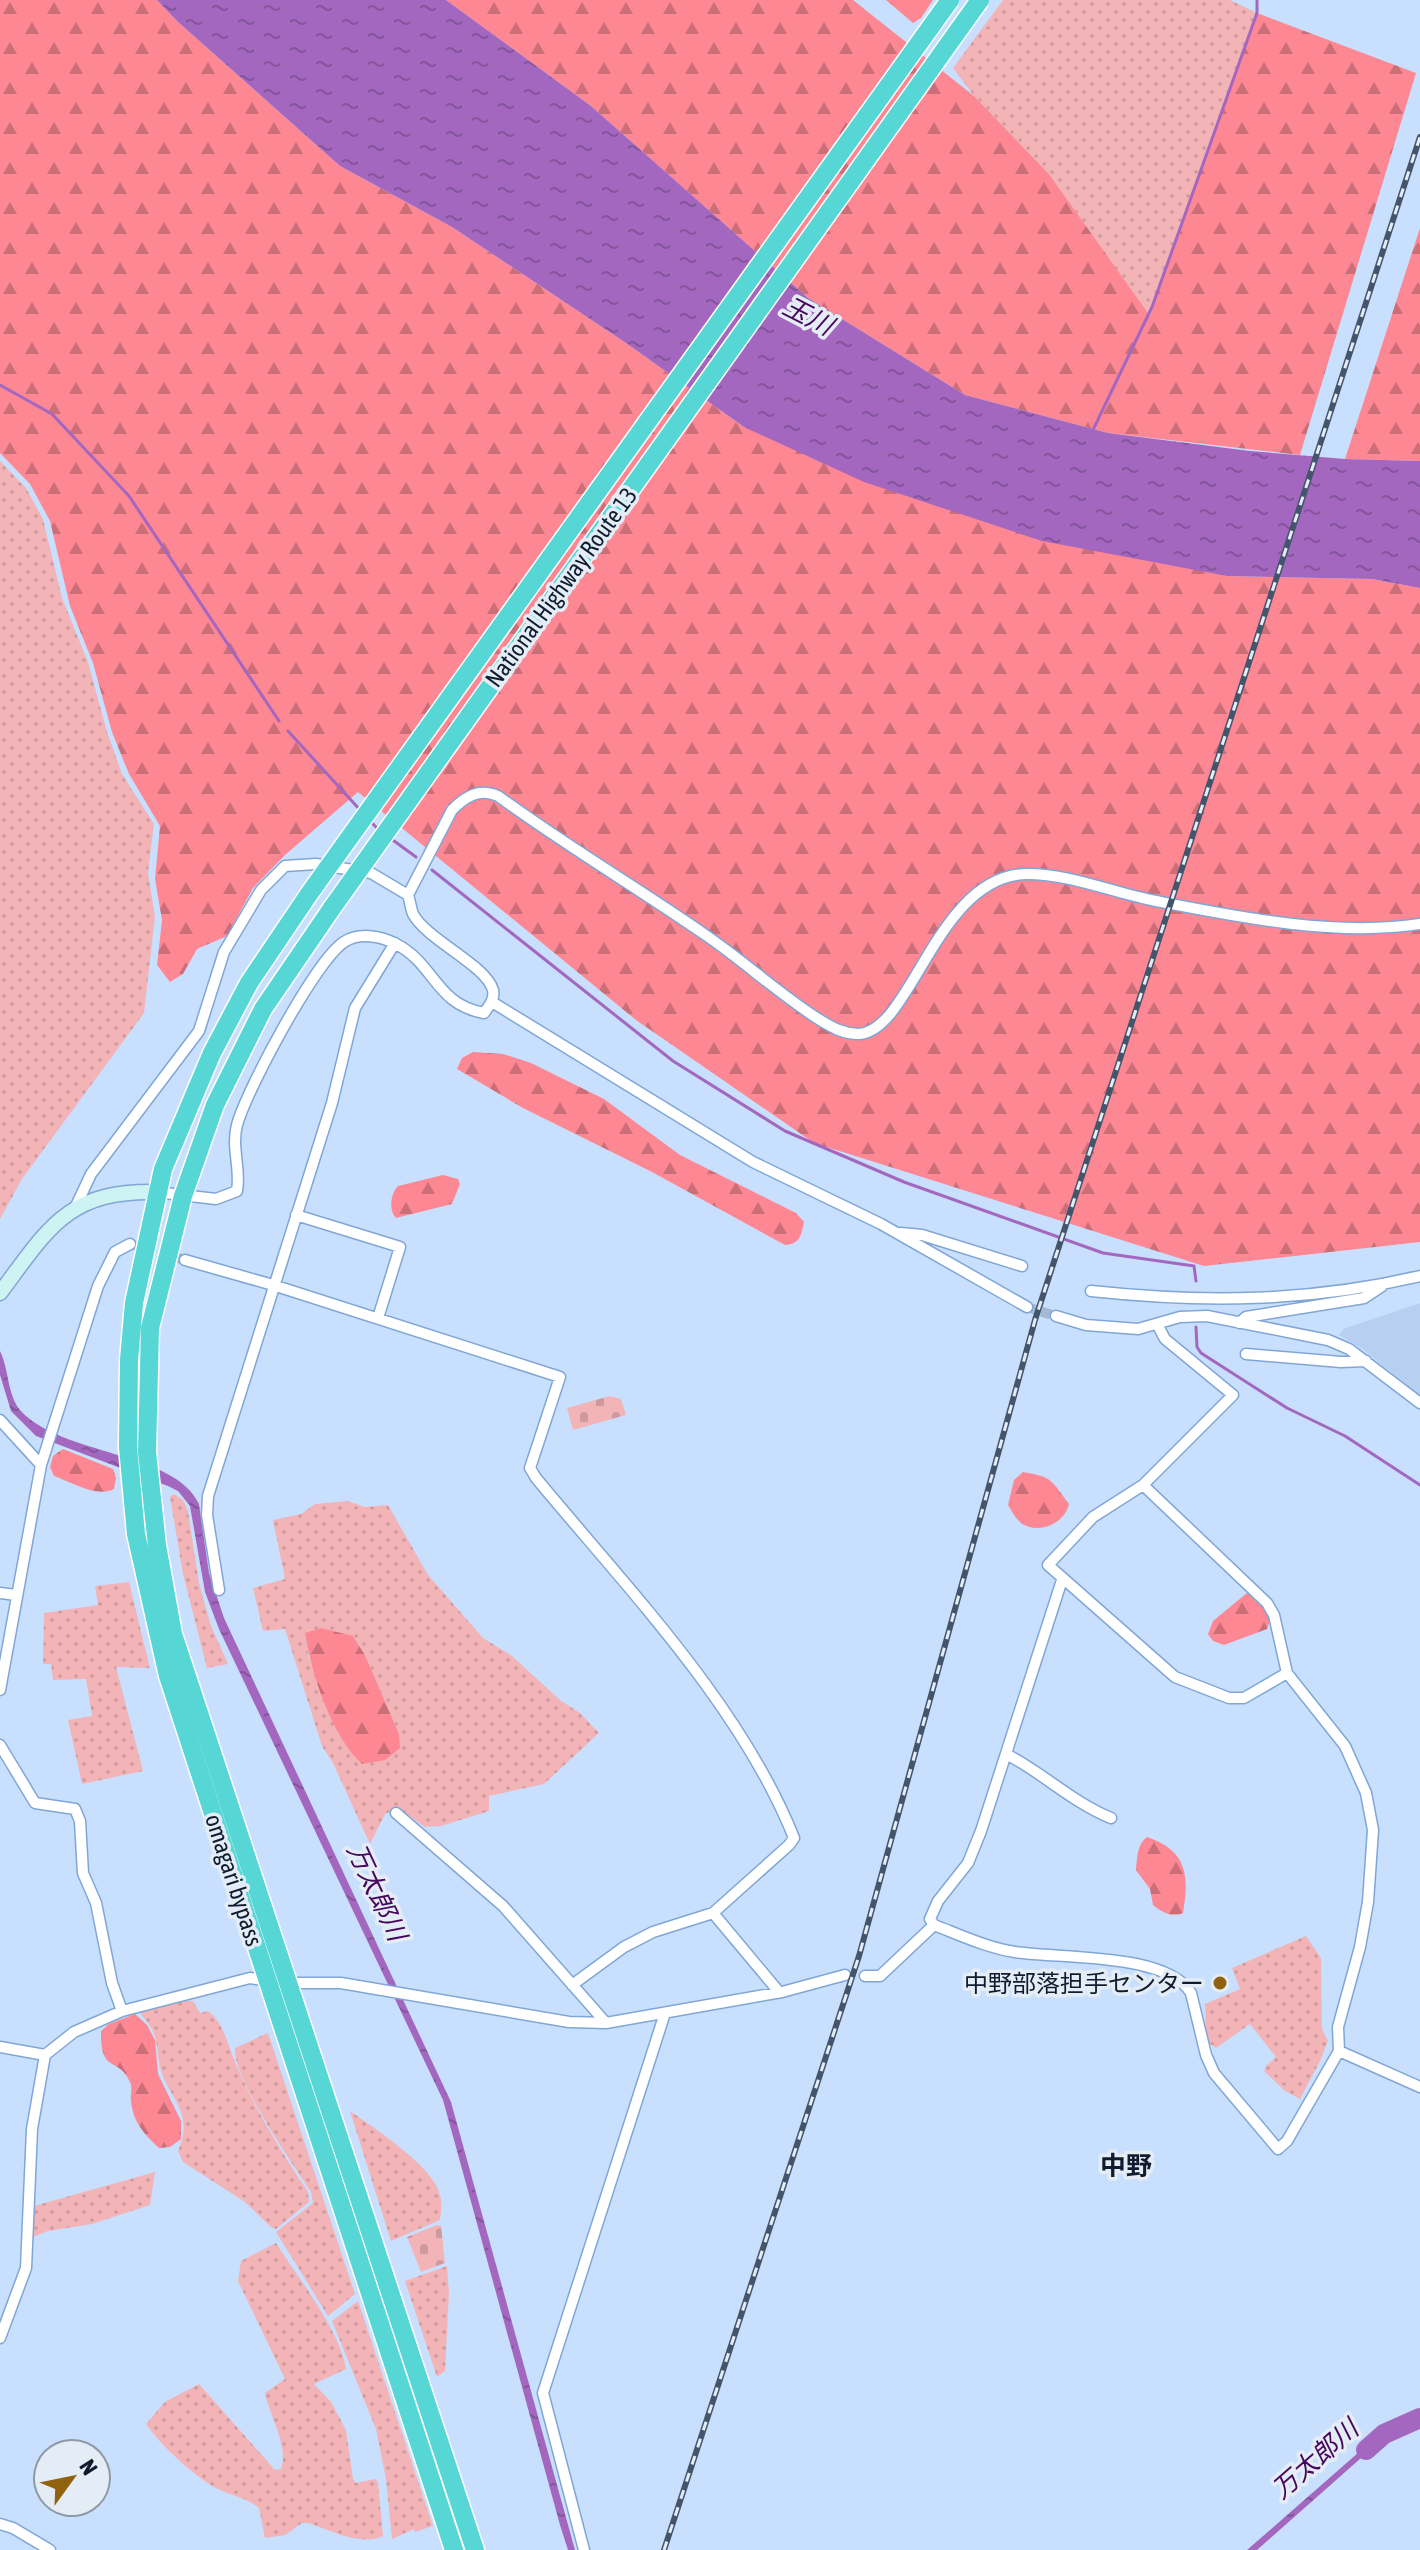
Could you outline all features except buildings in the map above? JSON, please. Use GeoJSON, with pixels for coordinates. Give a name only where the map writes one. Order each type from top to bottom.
{"type":"FeatureCollection","features":[{"type":"Feature","properties":{"kind":"highway","name":"National Highway Route 13"},"geometry":{"type":"LineString","coordinates":[[156,1192],[212,1053],[249,983],[309,894],[950,0]]}},
{"type":"Feature","properties":{"kind":"highway","name":"National Highway Route 13"},"geometry":{"type":"LineString","coordinates":[[183,1196],[215,1105],[263,1009],[980,0]]}},
{"type":"Feature","properties":{"kind":"highway","name":"omagari bypass"},"geometry":{"type":"LineString","coordinates":[[156,1192],[134,1303],[129,1360],[129,1453],[136,1534],[168,1676],[452,2543]]}},
{"type":"Feature","properties":{"kind":"highway","name":"omagari bypass"},"geometry":{"type":"LineString","coordinates":[[183,1196],[150,1328],[148,1459],[157,1545],[173,1634],[475,2550]]}},
{"type":"Feature","properties":{"kind":"street"},"geometry":{"type":"LineString","coordinates":[[0,1293],[49,1229],[76,1206],[135,1192],[216,1199],[237,1191],[236,1129],[244,1099],[305,991],[336,948],[346,940],[373,936],[395,943],[411,953],[450,1000],[472,1011],[484,1013],[492,1002],[493,991],[487,979],[430,933],[413,915],[408,895],[452,810],[471,795],[486,791],[706,935],[819,1019],[847,1033],[865,1033],[883,1023],[966,901],[989,885],[1018,874],[1043,874],[1089,882],[1155,901],[1279,921],[1339,928],[1420,924]]}},
{"type":"Feature","properties":{"kind":"street"},"geometry":{"type":"LineString","coordinates":[[76,1206],[91,1174],[199,1031],[224,952],[261,890],[285,866],[316,864],[371,873],[408,895]]}},
{"type":"Feature","properties":{"kind":"street"},"geometry":{"type":"LineString","coordinates":[[219,1590],[207,1515],[208,1496],[332,1103],[355,1008],[395,943]]}},
{"type":"Feature","properties":{"kind":"street"},"geometry":{"type":"LineString","coordinates":[[492,1002],[753,1162],[893,1231],[1027,1307]]}},
{"type":"Feature","properties":{"kind":"street"},"geometry":{"type":"LineString","coordinates":[[208,1009],[231,1017]]}},
{"type":"Feature","properties":{"kind":"street"},"geometry":{"type":"LineString","coordinates":[[296,1215],[400,1247],[378,1318]]}},
{"type":"Feature","properties":{"kind":"street"},"geometry":{"type":"LineString","coordinates":[[893,1231],[922,1235],[1022,1266]]}},
{"type":"Feature","properties":{"kind":"street"},"geometry":{"type":"LineString","coordinates":[[0,1690],[43,1452],[98,1286],[115,1252],[130,1244]]}},
{"type":"Feature","properties":{"kind":"street"},"geometry":{"type":"LineString","coordinates":[[185,1260],[560,1377],[530,1468],[694,1669],[741,1735],[794,1838],[713,1913],[653,1932],[624,1947],[572,1985]]}},
{"type":"Feature","properties":{"kind":"street"},"geometry":{"type":"LineString","coordinates":[[1091,1291],[1168,1299],[1240,1300],[1320,1293],[1420,1276]]}},
{"type":"Feature","properties":{"kind":"street"},"geometry":{"type":"LineString","coordinates":[[1239,1323],[1246,1317],[1364,1298],[1385,1284]]}},
{"type":"Feature","properties":{"kind":"street"},"geometry":{"type":"LineString","coordinates":[[1056,1316],[1113,1328],[1138,1329],[1180,1317],[1207,1316],[1328,1340],[1349,1349],[1420,1403]]}},
{"type":"Feature","properties":{"kind":"street"},"geometry":{"type":"LineString","coordinates":[[1157,1324],[1165,1339],[1233,1395],[1143,1485],[1093,1517],[1048,1565],[1175,1677],[1229,1698],[1244,1698],[1287,1673]]}},
{"type":"Feature","properties":{"kind":"street"},"geometry":{"type":"LineString","coordinates":[[1246,1354],[1341,1362],[1366,1361]]}},
{"type":"Feature","properties":{"kind":"street"},"geometry":{"type":"LineString","coordinates":[[0,1420],[41,1465]]}},
{"type":"Feature","properties":{"kind":"street"},"geometry":{"type":"LineString","coordinates":[[1062,1580],[973,1852],[938,1901],[930,1919],[934,1925],[1015,1952],[1114,1960],[1171,1976],[1191,1993],[1206,2055],[1214,2073],[1278,2149],[1287,2141],[1339,2051],[1338,2027],[1360,1947],[1368,1902],[1373,1830],[1366,1793],[1345,1746],[1287,1673],[1274,1615],[1267,1603],[1143,1485]]}},
{"type":"Feature","properties":{"kind":"street"},"geometry":{"type":"LineString","coordinates":[[0,1593],[16,1595]]}},
{"type":"Feature","properties":{"kind":"street"},"geometry":{"type":"LineString","coordinates":[[0,1745],[35,1803],[75,1809],[80,1821],[83,1873],[96,1903],[112,1983],[122,2011]]}},
{"type":"Feature","properties":{"kind":"street"},"geometry":{"type":"LineString","coordinates":[[1006,1754],[1026,1764],[1071,1798],[1111,1818]]}},
{"type":"Feature","properties":{"kind":"street"},"geometry":{"type":"LineString","coordinates":[[396,1813],[503,1906],[606,2023]]}},
{"type":"Feature","properties":{"kind":"street"},"geometry":{"type":"LineString","coordinates":[[713,1913],[779,1992]]}},
{"type":"Feature","properties":{"kind":"street"},"geometry":{"type":"LineString","coordinates":[[865,1976],[880,1976],[934,1925]]}},
{"type":"Feature","properties":{"kind":"street"},"geometry":{"type":"LineString","coordinates":[[0,2338],[26,2268],[32,2129],[45,2055],[74,2032],[122,2011],[250,1978],[289,1983],[341,1983],[569,2022],[606,2023],[779,1992],[845,1975]]}},
{"type":"Feature","properties":{"kind":"street"},"geometry":{"type":"LineString","coordinates":[[584,2550],[543,2393],[665,2013]]}},
{"type":"Feature","properties":{"kind":"street"},"geometry":{"type":"LineString","coordinates":[[0,2047],[45,2055]]}},
{"type":"Feature","properties":{"kind":"street"},"geometry":{"type":"LineString","coordinates":[[1339,2051],[1420,2087]]}},
{"type":"Feature","properties":{"kind":"street"},"geometry":{"type":"LineString","coordinates":[[0,2524],[13,2528],[50,2550]]}},
{"type":"Feature","properties":{"kind":"shaded area"},"geometry":{"type":"Polygon","coordinates":[[[1420,1303],[1420,1395],[1361,1348],[1339,1335],[1343,1329],[1420,1303]]]}},
{"type":"Feature","properties":{"kind":"green space"},"geometry":{"type":"Polygon","coordinates":[[[0,0],[157,0],[340,166],[452,227],[626,343],[744,427],[1227,576],[1372,579],[1420,588],[1420,1242],[1204,1266],[814,1143],[636,1020],[358,792],[285,855],[253,888],[227,936],[197,949],[183,974],[170,982],[157,965],[162,920],[155,879],[160,826],[129,774],[112,732],[93,663],[70,606],[50,521],[30,484],[0,453],[0,0]]]}},
{"type":"Feature","properties":{"kind":"green space"},"geometry":{"type":"Polygon","coordinates":[[[446,0],[853,0],[974,96],[1049,174],[1150,316],[1257,13],[1416,73],[1300,455],[1108,433],[965,395],[808,298],[591,106],[446,0]]]}},
{"type":"Feature","properties":{"kind":"green space"},"geometry":{"type":"Polygon","coordinates":[[[886,0],[933,0],[921,18],[913,23],[886,0]]]}},
{"type":"Feature","properties":{"kind":"green space"},"geometry":{"type":"Polygon","coordinates":[[[1003,0],[1230,0],[1257,13],[1150,317],[1049,174],[974,96],[953,68],[1003,0]]]}},
{"type":"Feature","properties":{"kind":"green space"},"geometry":{"type":"Polygon","coordinates":[[[1420,228],[1420,461],[1345,459],[1420,228]]]}},
{"type":"Feature","properties":{"kind":"green space"},"geometry":{"type":"Polygon","coordinates":[[[0,461],[26,488],[43,519],[62,598],[88,662],[122,774],[154,824],[148,873],[155,917],[144,1013],[22,1179],[0,1219],[0,461]]]}},
{"type":"Feature","properties":{"kind":"green space"},"geometry":{"type":"Polygon","coordinates":[[[473,1052],[503,1054],[531,1063],[604,1099],[680,1155],[796,1213],[804,1222],[799,1238],[785,1245],[652,1172],[523,1108],[457,1069],[462,1058],[473,1052]]]}},
{"type":"Feature","properties":{"kind":"green space"},"geometry":{"type":"Polygon","coordinates":[[[443,1175],[458,1179],[460,1184],[452,1204],[396,1218],[391,1202],[398,1186],[443,1175]]]}},
{"type":"Feature","properties":{"kind":"green space"},"geometry":{"type":"Polygon","coordinates":[[[610,1396],[621,1399],[626,1415],[573,1430],[567,1408],[610,1396]]]}},
{"type":"Feature","properties":{"kind":"green space"},"geometry":{"type":"Polygon","coordinates":[[[63,1449],[113,1469],[116,1478],[114,1489],[100,1492],[54,1476],[50,1467],[53,1456],[63,1449]]]}},
{"type":"Feature","properties":{"kind":"green space"},"geometry":{"type":"Polygon","coordinates":[[[1023,1472],[1050,1481],[1069,1504],[1062,1517],[1049,1526],[1027,1526],[1020,1522],[1008,1505],[1014,1480],[1023,1472]]]}},
{"type":"Feature","properties":{"kind":"green space"},"geometry":{"type":"Polygon","coordinates":[[[174,1494],[183,1500],[188,1511],[199,1583],[211,1626],[228,1664],[207,1668],[183,1574],[170,1497],[174,1494]]]}},
{"type":"Feature","properties":{"kind":"green space"},"geometry":{"type":"Polygon","coordinates":[[[348,1501],[365,1507],[388,1505],[428,1575],[483,1638],[512,1656],[599,1733],[544,1784],[489,1796],[489,1811],[441,1826],[425,1827],[398,1808],[385,1814],[370,1844],[333,1763],[322,1746],[285,1629],[263,1631],[253,1588],[285,1579],[273,1520],[301,1514],[315,1504],[348,1501]],[[305,1633],[309,1658],[329,1712],[399,1734],[365,1655],[353,1636],[305,1633]]]}},
{"type":"Feature","properties":{"kind":"green space"},"geometry":{"type":"Polygon","coordinates":[[[129,1582],[150,1668],[116,1667],[143,1771],[82,1784],[68,1720],[92,1716],[86,1679],[53,1680],[51,1664],[43,1664],[44,1613],[98,1605],[95,1586],[129,1582]]]}},
{"type":"Feature","properties":{"kind":"green space"},"geometry":{"type":"Polygon","coordinates":[[[1247,1593],[1264,1604],[1271,1617],[1267,1629],[1224,1645],[1213,1641],[1208,1634],[1213,1621],[1247,1593]]]}},
{"type":"Feature","properties":{"kind":"green space"},"geometry":{"type":"Polygon","coordinates":[[[321,1628],[353,1636],[365,1655],[399,1734],[400,1748],[385,1760],[362,1764],[332,1721],[312,1667],[305,1633],[321,1628]]]}},
{"type":"Feature","properties":{"kind":"green space"},"geometry":{"type":"Polygon","coordinates":[[[1147,1837],[1171,1850],[1183,1866],[1186,1887],[1183,1913],[1171,1915],[1153,1905],[1150,1889],[1136,1870],[1139,1848],[1147,1837]]]}},
{"type":"Feature","properties":{"kind":"green space"},"geometry":{"type":"Polygon","coordinates":[[[1306,1936],[1321,1958],[1322,2029],[1328,2041],[1300,2099],[1285,2091],[1264,2071],[1276,2057],[1250,2024],[1216,2048],[1209,2043],[1205,2004],[1240,1989],[1232,1968],[1306,1936]]]}},
{"type":"Feature","properties":{"kind":"green space"},"geometry":{"type":"Polygon","coordinates":[[[193,2001],[200,2013],[208,2011],[217,2020],[257,2108],[308,2192],[309,2202],[276,2229],[245,2202],[183,2162],[178,2151],[184,2124],[182,2114],[162,2074],[155,2036],[141,2010],[193,2001]]]}},
{"type":"Feature","properties":{"kind":"green space"},"geometry":{"type":"Polygon","coordinates":[[[135,2014],[147,2025],[155,2040],[158,2074],[181,2121],[181,2139],[170,2147],[159,2148],[140,2127],[132,2108],[130,2082],[126,2074],[107,2060],[104,2054],[101,2031],[109,2024],[135,2014]]]}},
{"type":"Feature","properties":{"kind":"green space"},"geometry":{"type":"Polygon","coordinates":[[[268,2033],[355,2294],[328,2316],[276,2232],[313,2203],[311,2192],[253,2100],[237,2062],[235,2048],[268,2033]]]}},
{"type":"Feature","properties":{"kind":"green space"},"geometry":{"type":"Polygon","coordinates":[[[350,2111],[402,2149],[427,2173],[440,2195],[440,2220],[391,2241],[350,2111]]]}},
{"type":"Feature","properties":{"kind":"green space"},"geometry":{"type":"Polygon","coordinates":[[[155,2172],[150,2205],[92,2224],[48,2231],[33,2237],[30,2234],[34,2206],[155,2172]]]}},
{"type":"Feature","properties":{"kind":"green space"},"geometry":{"type":"Polygon","coordinates":[[[441,2226],[445,2263],[421,2272],[407,2237],[441,2226]]]}},
{"type":"Feature","properties":{"kind":"green space"},"geometry":{"type":"Polygon","coordinates":[[[276,2243],[327,2322],[342,2354],[346,2369],[314,2384],[331,2402],[346,2430],[353,2479],[356,2483],[375,2479],[378,2482],[383,2536],[355,2539],[302,2523],[285,2535],[265,2538],[259,2508],[199,2477],[169,2451],[146,2424],[165,2402],[199,2384],[275,2470],[281,2469],[281,2441],[265,2393],[285,2379],[238,2281],[241,2261],[276,2243]]]}},
{"type":"Feature","properties":{"kind":"green space"},"geometry":{"type":"Polygon","coordinates":[[[447,2266],[449,2293],[445,2371],[437,2377],[405,2281],[447,2266]]]}},
{"type":"Feature","properties":{"kind":"green space"},"geometry":{"type":"Polygon","coordinates":[[[358,2301],[433,2526],[415,2532],[414,2529],[392,2539],[386,2479],[376,2429],[332,2321],[358,2301]]]}},
{"type":"Feature","properties":{"kind":"water","name":"玉川"},"geometry":{"type":"Polygon","coordinates":[[[157,0],[446,0],[591,106],[808,298],[965,395],[1108,433],[1250,451],[1345,459],[1420,461],[1420,588],[1372,579],[1227,576],[1042,541],[864,482],[744,427],[626,343],[452,227],[340,166],[157,0]]]}},
{"type":"Feature","properties":{"kind":"water"},"geometry":{"type":"Polygon","coordinates":[[[0,1351],[16,1404],[38,1425],[62,1437],[167,1473],[186,1487],[199,1504],[209,1573],[224,1618],[451,2102],[575,2550],[568,2550],[560,2525],[443,2100],[219,1629],[205,1592],[190,1506],[178,1491],[168,1486],[36,1436],[11,1411],[0,1375],[0,1351]]]}},
{"type":"Feature","properties":{"kind":"water"},"geometry":{"type":"Polygon","coordinates":[[[1383,2431],[1387,2435],[1257,2550],[1247,2550],[1383,2431]]]}},
{"type":"Feature","properties":{"kind":"waterway"},"geometry":{"type":"LineString","coordinates":[[1092,432],[1152,307],[1257,13],[1257,0]]}},
{"type":"Feature","properties":{"kind":"waterway"},"geometry":{"type":"LineString","coordinates":[[0,385],[52,414],[129,496],[279,721]]}},
{"type":"Feature","properties":{"kind":"waterway"},"geometry":{"type":"LineString","coordinates":[[288,731],[361,811]]}},
{"type":"Feature","properties":{"kind":"waterway"},"geometry":{"type":"LineString","coordinates":[[369,820],[380,831]]}},
{"type":"Feature","properties":{"kind":"waterway"},"geometry":{"type":"LineString","coordinates":[[390,838],[416,857]]}},
{"type":"Feature","properties":{"kind":"waterway"},"geometry":{"type":"LineString","coordinates":[[432,870],[673,1061],[785,1131],[904,1182],[1103,1253],[1194,1266],[1196,1281]]}},
{"type":"Feature","properties":{"kind":"waterway"},"geometry":{"type":"LineString","coordinates":[[1196,1327],[1197,1347],[1201,1353],[1287,1408],[1345,1436],[1420,1485]]}},
{"type":"Feature","properties":{"kind":"waterway","name":"万太郎川"},"geometry":{"type":"LineString","coordinates":[[1366,2450],[1384,2434],[1420,2418]]}},
{"type":"Feature","properties":{"kind":"tunnel"},"geometry":{"type":"LineString","coordinates":[[130,1244],[185,1260]]}},
{"type":"Feature","properties":{"kind":"tunnel"},"geometry":{"type":"LineString","coordinates":[[1027,1307],[1056,1316]]}},
{"type":"Feature","properties":{"kind":"railway"},"geometry":{"type":"LineString","coordinates":[[664,2550],[859,1956],[1035,1320],[1420,137]]}},
{"type":"Feature","properties":{"kind":"place","name":"中野部落担手センター"},"geometry":{"type":"Point","coordinates":[1220,1983]}},
{"type":"Feature","properties":{"kind":"district","name":"中野"},"geometry":{"type":"Point","coordinates":[1126,2166]}}]}
